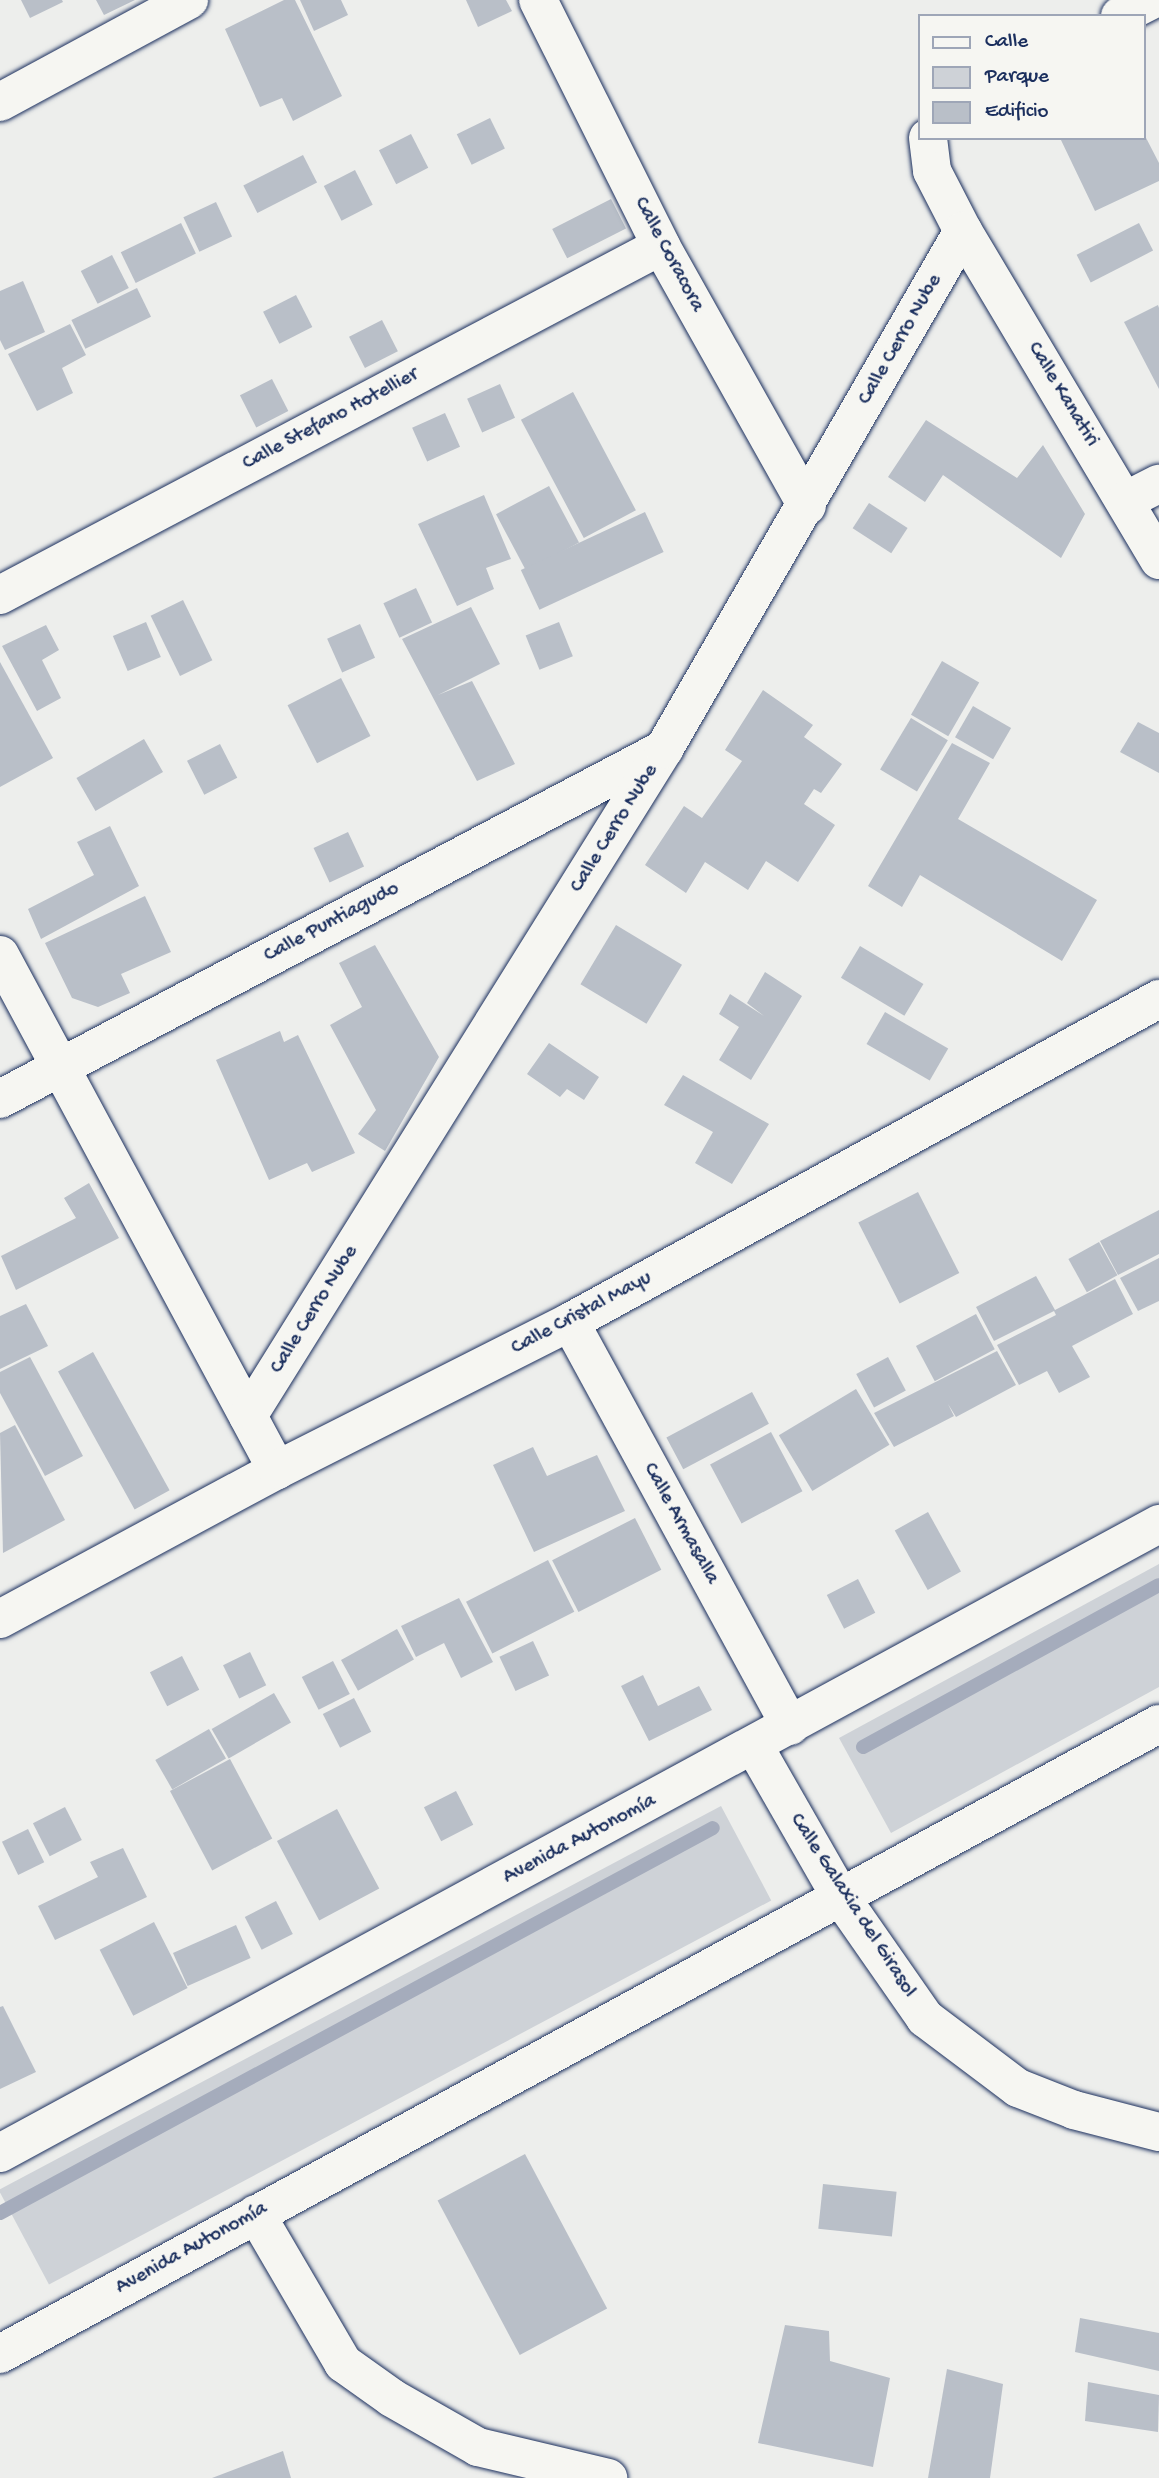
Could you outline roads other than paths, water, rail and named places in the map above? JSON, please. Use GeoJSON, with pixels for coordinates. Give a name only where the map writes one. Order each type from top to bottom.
{"type":"FeatureCollection","features":[{"type":"Feature","properties":{"kind":"street"},"geometry":{"type":"LineString","coordinates":[[0,102],[189,0]]}},
{"type":"Feature","properties":{"kind":"street","name":"Calle Coracora"},"geometry":{"type":"LineString","coordinates":[[538,0],[661,246],[807,506]]}},
{"type":"Feature","properties":{"kind":"street"},"geometry":{"type":"LineString","coordinates":[[1124,14],[1151,0]]}},
{"type":"Feature","properties":{"kind":"street"},"geometry":{"type":"LineString","coordinates":[[928,140],[932,171],[963,231]]}},
{"type":"Feature","properties":{"kind":"street","name":"Calle Kanatiri"},"geometry":{"type":"LineString","coordinates":[[963,231],[1159,560]]}},
{"type":"Feature","properties":{"kind":"street","name":"Calle Cerro Nube"},"geometry":{"type":"LineString","coordinates":[[248,1416],[664,749],[807,506],[963,231]]}},
{"type":"Feature","properties":{"kind":"street","name":"Calle Stefano Hotellier"},"geometry":{"type":"LineString","coordinates":[[0,595],[661,246]]}},
{"type":"Feature","properties":{"kind":"street"},"geometry":{"type":"LineString","coordinates":[[1125,501],[1159,484]]}},
{"type":"Feature","properties":{"kind":"street","name":"Calle Puntiagudo"},"geometry":{"type":"LineString","coordinates":[[0,1099],[664,749]]}},
{"type":"Feature","properties":{"kind":"street"},"geometry":{"type":"LineString","coordinates":[[0,955],[277,1470]]}},
{"type":"Feature","properties":{"kind":"street","name":"Calle Cristal Mayu"},"geometry":{"type":"LineString","coordinates":[[0,1619],[277,1470],[570,1322],[1159,999]]}},
{"type":"Feature","properties":{"kind":"street","name":"Calle Armasalla"},"geometry":{"type":"LineString","coordinates":[[570,1322],[790,1726]]}},
{"type":"Feature","properties":{"kind":"street","name":"Avenida Autonomía"},"geometry":{"type":"LineString","coordinates":[[0,2153],[1159,1524]]}},
{"type":"Feature","properties":{"kind":"street","name":"Avenida Autonomía"},"geometry":{"type":"LineString","coordinates":[[0,2354],[1159,1724]]}},
{"type":"Feature","properties":{"kind":"street","name":"Calle Galaxia del Girasol"},"geometry":{"type":"LineString","coordinates":[[754,1746],[841,1896],[925,2018],[1018,2088],[1074,2110],[1159,2132]]}},
{"type":"Feature","properties":{"kind":"street"},"geometry":{"type":"LineString","coordinates":[[256,2214],[343,2363],[393,2398],[478,2447],[608,2478]]}},
{"type":"Feature","properties":{"kind":"waterway"},"geometry":{"type":"LineString","coordinates":[[863,1747],[1159,1585]]}},
{"type":"Feature","properties":{"kind":"waterway"},"geometry":{"type":"LineString","coordinates":[[0,2213],[713,1828]]}}]}
